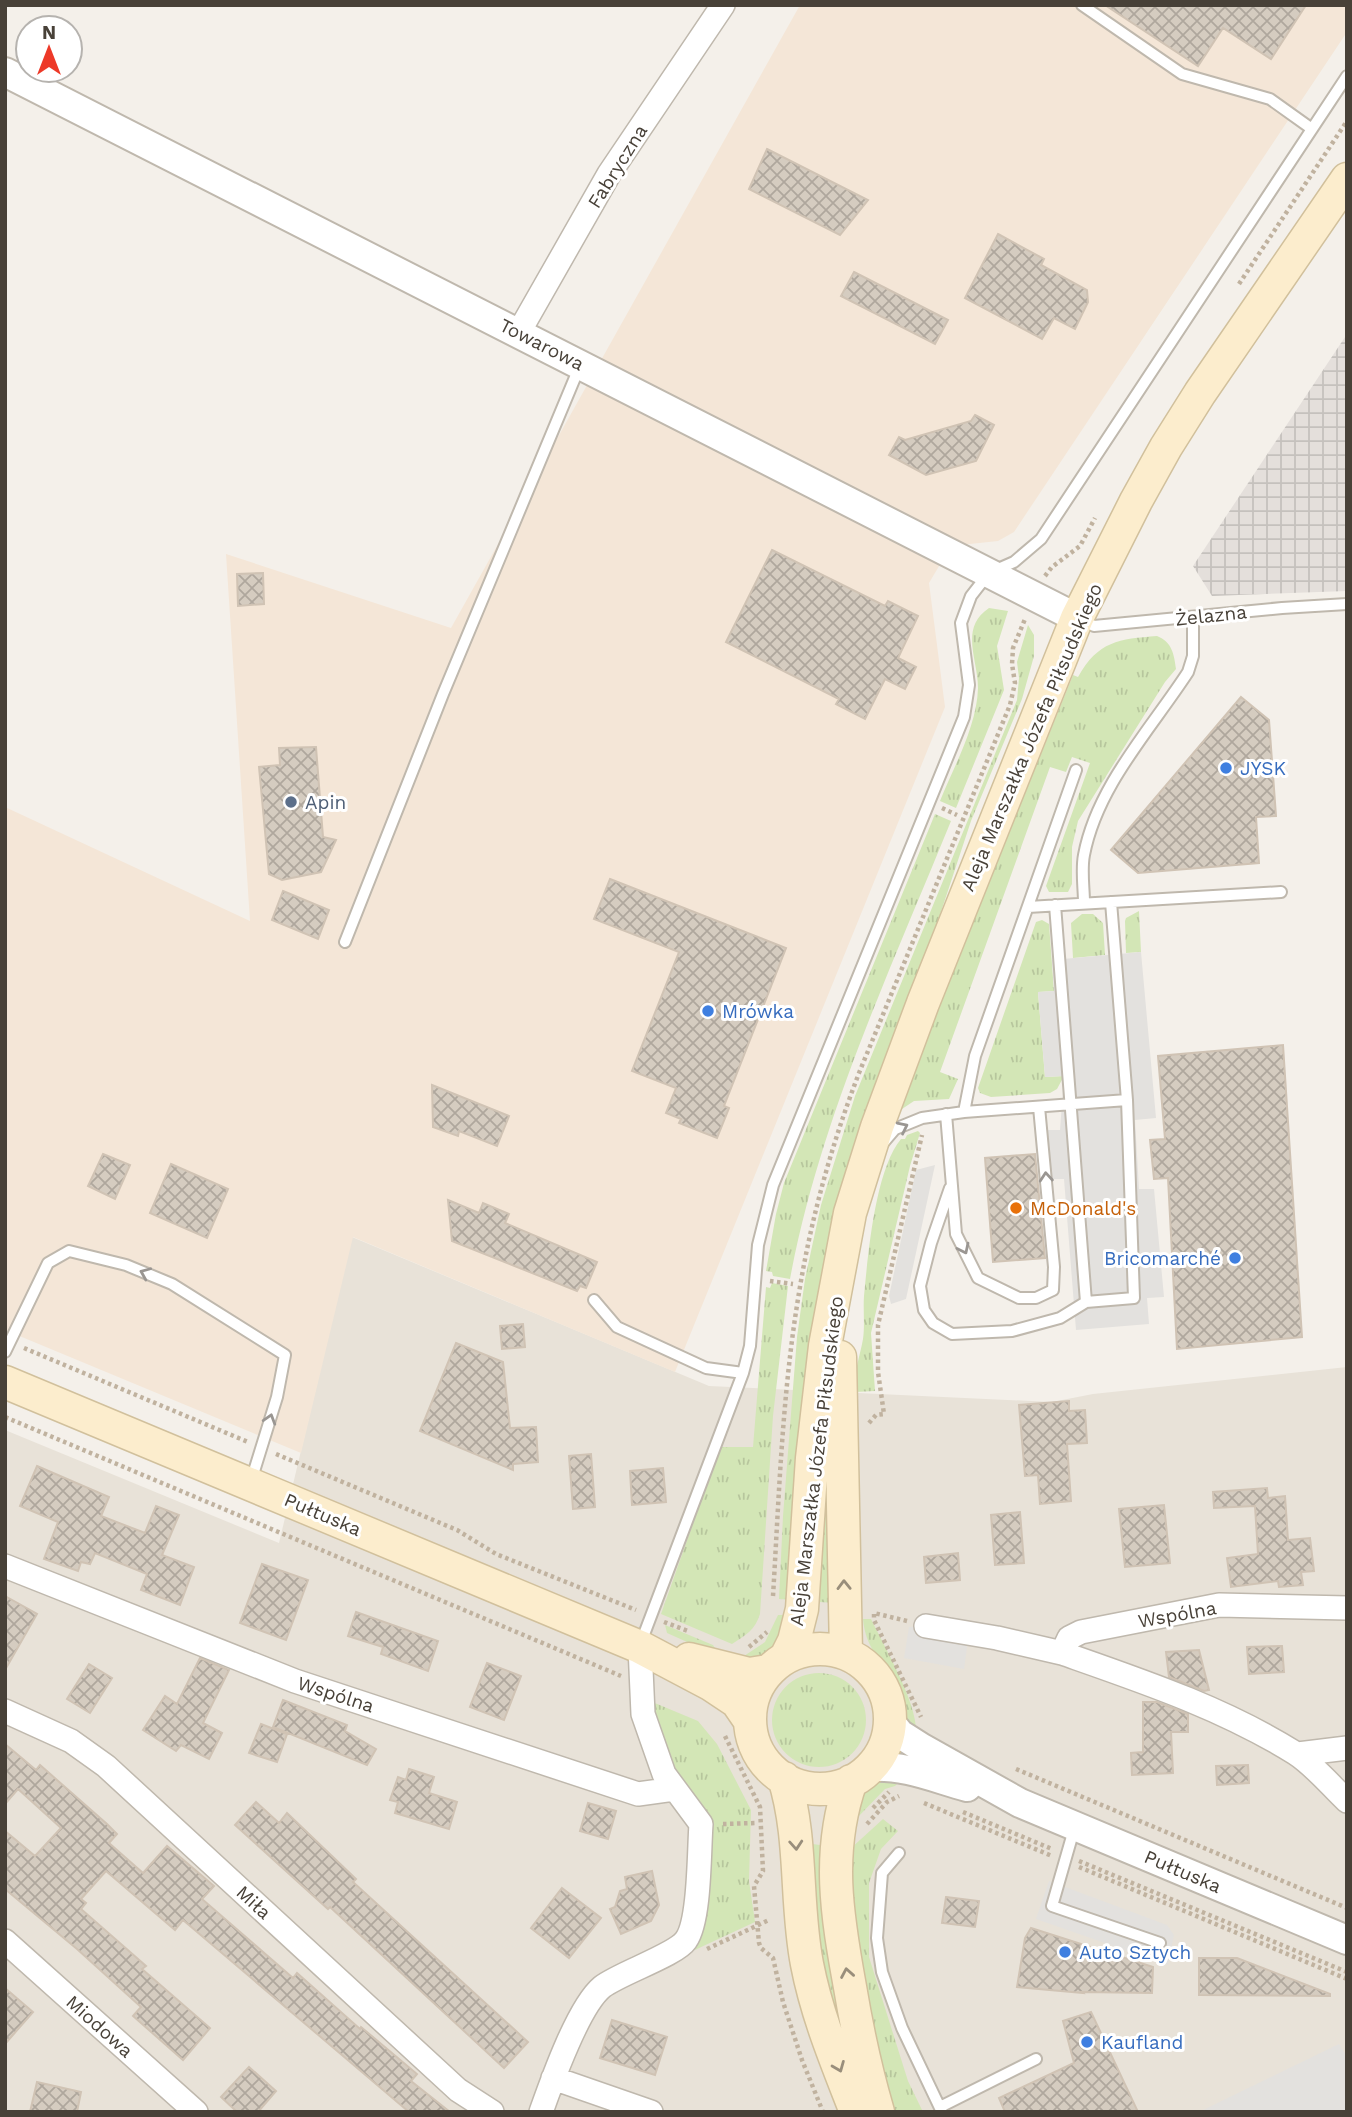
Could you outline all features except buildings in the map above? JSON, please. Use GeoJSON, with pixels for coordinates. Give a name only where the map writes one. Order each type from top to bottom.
{"type":"FeatureCollection","features":[{"type":"Feature","properties":{"kind":"main road","name":"Aleja Marszałka Józefa Piłsudskiego"},"geometry":{"type":"LineString","coordinates":[[778,1664],[794,1642],[802,1609],[813,1458],[825,1346],[850,1213],[877,1127],[923,1003],[1077,618],[1136,501],[1166,447],[1347,179]]}},
{"type":"Feature","properties":{"kind":"main road","name":"Aleja Marszałka Józefa Piłsudskiego"},"geometry":{"type":"LineString","coordinates":[[840,1262],[859,1612],[846,1653]]}},
{"type":"Feature","properties":{"kind":"main road","name":"Pułtuska"},"geometry":{"type":"LineString","coordinates":[[5,1382],[640,1647],[710,1684],[737,1702],[736,1726]]}},
{"type":"Feature","properties":{"kind":"main road","name":"Pułtuska"},"geometry":{"type":"LineString","coordinates":[[640,1647],[748,1674],[778,1664]]}},
{"type":"Feature","properties":{"kind":"main road"},"geometry":{"type":"LineString","coordinates":[[861,1774],[840,1786],[805,1787],[784,1778],[764,1760],[757,1748],[736,1726],[754,1695],[778,1664],[816,1649],[846,1653],[876,1675],[887,1698],[890,1722],[885,1746],[861,1774],[839,1826],[835,1894],[856,2022],[878,2112]]}},
{"type":"Feature","properties":{"kind":"main road"},"geometry":{"type":"LineString","coordinates":[[784,1778],[794,1822],[799,1903],[807,1964],[822,2026],[856,2112]]}},
{"type":"Feature","properties":{"kind":"street","name":"Fabryczna"},"geometry":{"type":"LineString","coordinates":[[519,332],[609,174],[723,5]]}},
{"type":"Feature","properties":{"kind":"street","name":"Towarowa"},"geometry":{"type":"LineString","coordinates":[[5,72],[1077,618]]}},
{"type":"Feature","properties":{"kind":"street","name":"Wspólna"},"geometry":{"type":"LineString","coordinates":[[5,1566],[295,1681],[638,1794],[674,1789]]}},
{"type":"Feature","properties":{"kind":"street","name":"Wspólna"},"geometry":{"type":"LineString","coordinates":[[1062,1653],[1069,1638],[1082,1632],[1219,1605],[1347,1608]]}},
{"type":"Feature","properties":{"kind":"street"},"geometry":{"type":"LineString","coordinates":[[926,1626],[1062,1653],[1165,1689],[1224,1714],[1298,1755],[1347,1801]]}},
{"type":"Feature","properties":{"kind":"street"},"geometry":{"type":"LineString","coordinates":[[541,2112],[582,2013],[603,1987],[685,1943],[693,1926],[701,1824],[664,1774],[643,1714],[640,1647]]}},
{"type":"Feature","properties":{"kind":"street","name":"Miła"},"geometry":{"type":"LineString","coordinates":[[5,1711],[71,1741],[107,1766],[458,2090],[492,2112]]}},
{"type":"Feature","properties":{"kind":"street","name":"Pułtuska"},"geometry":{"type":"LineString","coordinates":[[890,1722],[900,1734],[922,1748],[1020,1802],[1347,1940]]}},
{"type":"Feature","properties":{"kind":"street"},"geometry":{"type":"LineString","coordinates":[[1298,1755],[1347,1748]]}},
{"type":"Feature","properties":{"kind":"street","name":"Pułtuska"},"geometry":{"type":"LineString","coordinates":[[861,1774],[891,1766],[1020,1802]]}},
{"type":"Feature","properties":{"kind":"street","name":"Miodowa"},"geometry":{"type":"LineString","coordinates":[[5,1941],[196,2112]]}},
{"type":"Feature","properties":{"kind":"street"},"geometry":{"type":"LineString","coordinates":[[553,2078],[651,2112]]}},
{"type":"Feature","properties":{"kind":"lane"},"geometry":{"type":"LineString","coordinates":[[1082,5],[1182,74],[1270,99],[1312,129]]}},
{"type":"Feature","properties":{"kind":"lane"},"geometry":{"type":"LineString","coordinates":[[640,1647],[743,1373],[750,1346],[758,1245],[766,1205],[780,1164],[964,717],[969,685],[961,623],[971,596],[989,573],[1014,562],[1041,539],[1347,76]]}},
{"type":"Feature","properties":{"kind":"lane"},"geometry":{"type":"LineString","coordinates":[[345,942],[443,694],[581,364]]}},
{"type":"Feature","properties":{"kind":"lane","name":"Żelazna"},"geometry":{"type":"LineString","coordinates":[[1077,618],[1094,626],[1347,604]]}},
{"type":"Feature","properties":{"kind":"lane"},"geometry":{"type":"LineString","coordinates":[[1084,904],[1083,858],[1090,830],[1114,780],[1188,672],[1193,656],[1193,618]]}},
{"type":"Feature","properties":{"kind":"lane"},"geometry":{"type":"LineString","coordinates":[[964,1112],[975,1056],[1076,770]]}},
{"type":"Feature","properties":{"kind":"lane"},"geometry":{"type":"LineString","coordinates":[[1028,907],[1281,892]]}},
{"type":"Feature","properties":{"kind":"lane"},"geometry":{"type":"LineString","coordinates":[[952,1182],[931,1243],[920,1286],[924,1310],[933,1323],[952,1335],[1012,1331],[1060,1318],[1086,1302],[1135,1298],[1128,1100],[1111,902]]}},
{"type":"Feature","properties":{"kind":"lane"},"geometry":{"type":"LineString","coordinates":[[1055,905],[1086,1302]]}},
{"type":"Feature","properties":{"kind":"lane"},"geometry":{"type":"LineString","coordinates":[[862,1175],[883,1142],[895,1129],[927,1117],[1128,1100]]}},
{"type":"Feature","properties":{"kind":"lane"},"geometry":{"type":"LineString","coordinates":[[946,1114],[956,1234],[978,1278],[1019,1298],[1036,1298],[1053,1290],[1055,1266],[1039,1107]]}},
{"type":"Feature","properties":{"kind":"lane"},"geometry":{"type":"LineString","coordinates":[[7,1347],[48,1263],[69,1251],[138,1270],[172,1284],[285,1356],[277,1397],[250,1484]]}},
{"type":"Feature","properties":{"kind":"lane"},"geometry":{"type":"LineString","coordinates":[[593,1300],[617,1327],[706,1368],[743,1373]]}},
{"type":"Feature","properties":{"kind":"lane"},"geometry":{"type":"LineString","coordinates":[[1075,1826],[1052,1906],[1160,1943]]}},
{"type":"Feature","properties":{"kind":"lane"},"geometry":{"type":"LineString","coordinates":[[899,1853],[882,1873],[877,1938],[883,1972],[902,2028],[941,2109],[1036,2059]]}},
{"type":"Feature","properties":{"kind":"path"},"geometry":{"type":"LineString","coordinates":[[870,1435],[869,1422],[876,1415],[884,1414],[878,1372],[878,1325],[927,1117]]}},
{"type":"Feature","properties":{"kind":"path"},"geometry":{"type":"LineString","coordinates":[[7,1347],[261,1448],[457,1530],[496,1554],[689,1632]]}},
{"type":"Feature","properties":{"kind":"path"},"geometry":{"type":"LineString","coordinates":[[5,1417],[642,1685]]}},
{"type":"Feature","properties":{"kind":"path"},"geometry":{"type":"LineString","coordinates":[[859,1612],[873,1600]]}},
{"type":"Feature","properties":{"kind":"path"},"geometry":{"type":"LineString","coordinates":[[859,1612],[926,1626]]}},
{"type":"Feature","properties":{"kind":"path"},"geometry":{"type":"LineString","coordinates":[[736,1726],[760,1807],[763,1871],[754,1886],[760,1943],[775,1963],[787,2014],[823,2112]]}},
{"type":"Feature","properties":{"kind":"path"},"geometry":{"type":"LineString","coordinates":[[1004,1764],[1347,1908]]}},
{"type":"Feature","properties":{"kind":"path"},"geometry":{"type":"LineString","coordinates":[[868,1812],[883,1796],[901,1790]]}},
{"type":"Feature","properties":{"kind":"path"},"geometry":{"type":"LineString","coordinates":[[860,1833],[887,1802],[895,1797],[906,1797]]}},
{"type":"Feature","properties":{"kind":"path"},"geometry":{"type":"LineString","coordinates":[[919,1797],[1347,1979]]}},
{"type":"Feature","properties":{"kind":"path"},"geometry":{"type":"LineString","coordinates":[[701,1824],[756,1823]]}},
{"type":"Feature","properties":{"kind":"path"},"geometry":{"type":"LineString","coordinates":[[1065,1858],[1347,1972]]}},
{"type":"Feature","properties":{"kind":"path"},"geometry":{"type":"LineString","coordinates":[[663,1955],[687,1958],[769,1920]]}},
{"type":"Feature","properties":{"kind":"shaded area"},"geometry":{"type":"Polygon","coordinates":[[[800,5],[1347,5],[1347,32],[1014,532],[998,541],[951,546],[929,583],[945,707],[675,1372],[353,1237],[301,1453],[5,1330],[5,807],[250,921],[226,554],[451,628],[800,5]]]}},
{"type":"Feature","properties":{"kind":"shaded area"},"geometry":{"type":"Polygon","coordinates":[[[1347,334],[1347,591],[1212,596],[1193,566],[1347,334]]]}},
{"type":"Feature","properties":{"kind":"shaded area"},"geometry":{"type":"Polygon","coordinates":[[[1141,952],[1156,1118],[1135,1120],[1139,1189],[1154,1189],[1164,1297],[1147,1298],[1149,1324],[1076,1330],[1064,1179],[1047,1179],[1044,1130],[1060,1130],[1064,1076],[1045,1077],[1038,992],[1054,991],[1052,960],[1141,952]]]}},
{"type":"Feature","properties":{"kind":"shaded area"},"geometry":{"type":"Polygon","coordinates":[[[935,1165],[906,1299],[891,1304],[889,1296],[916,1170],[935,1165]]]}},
{"type":"Feature","properties":{"kind":"shaded area"},"geometry":{"type":"Polygon","coordinates":[[[352,1237],[709,1386],[1052,1402],[1093,1394],[1347,1367],[1347,2112],[5,2112],[5,1430],[279,1543],[352,1237]]]}},
{"type":"Feature","properties":{"kind":"shaded area"},"geometry":{"type":"Polygon","coordinates":[[[926,1626],[969,1633],[964,1669],[904,1658],[909,1627],[926,1626]]]}},
{"type":"Feature","properties":{"kind":"shaded area"},"geometry":{"type":"Polygon","coordinates":[[[1049,1881],[1167,1925],[1174,1935],[1168,1965],[1036,1919],[1049,1881]]]}},
{"type":"Feature","properties":{"kind":"shaded area"},"geometry":{"type":"Polygon","coordinates":[[[1339,2044],[1347,2057],[1347,2112],[1199,2112],[1339,2044]]]}},
{"type":"Feature","properties":{"kind":"green space"},"geometry":{"type":"Polygon","coordinates":[[[989,608],[1008,611],[997,646],[1004,690],[956,808],[940,801],[974,717],[978,688],[972,634],[980,616],[989,608]]]}},
{"type":"Feature","properties":{"kind":"green space"},"geometry":{"type":"Polygon","coordinates":[[[1028,625],[1034,635],[1034,656],[1022,699],[971,821],[930,945],[856,1141],[837,1205],[822,1270],[810,1349],[793,1600],[779,1599],[797,1337],[805,1279],[821,1205],[855,1096],[1017,700],[1017,662],[1028,625]]]}},
{"type":"Feature","properties":{"kind":"green space"},"geometry":{"type":"Polygon","coordinates":[[[1157,636],[1169,645],[1176,669],[1165,682],[1078,821],[1072,847],[1072,884],[1068,892],[1049,892],[1046,886],[1090,763],[1072,757],[1066,772],[1050,767],[940,1072],[958,1079],[949,1099],[914,1101],[902,1109],[898,1106],[1073,675],[1078,677],[1093,656],[1111,644],[1157,636]]]}},
{"type":"Feature","properties":{"kind":"green space"},"geometry":{"type":"Polygon","coordinates":[[[935,814],[951,821],[881,990],[838,1103],[819,1161],[790,1279],[773,1276],[772,1272],[766,1271],[784,1183],[935,814]]]}},
{"type":"Feature","properties":{"kind":"green space"},"geometry":{"type":"Polygon","coordinates":[[[1139,911],[1141,952],[1126,953],[1125,921],[1139,911]]]}},
{"type":"Feature","properties":{"kind":"green space"},"geometry":{"type":"Polygon","coordinates":[[[1082,914],[1093,914],[1103,923],[1105,955],[1073,958],[1071,923],[1082,914]]]}},
{"type":"Feature","properties":{"kind":"green space"},"geometry":{"type":"Polygon","coordinates":[[[1042,920],[1049,924],[1054,991],[1038,992],[1045,1077],[1064,1076],[1057,1089],[1050,1093],[991,1097],[980,1093],[978,1088],[1036,922],[1042,920]]]}},
{"type":"Feature","properties":{"kind":"green space"},"geometry":{"type":"Polygon","coordinates":[[[918,1131],[920,1133],[871,1333],[875,1391],[855,1392],[864,1334],[868,1259],[879,1191],[892,1153],[901,1139],[918,1131]]]}},
{"type":"Feature","properties":{"kind":"green space"},"geometry":{"type":"Polygon","coordinates":[[[772,1283],[788,1286],[773,1416],[760,1614],[753,1628],[732,1644],[661,1614],[720,1447],[753,1447],[766,1287],[770,1288],[772,1283]]]}},
{"type":"Feature","properties":{"kind":"green space"},"geometry":{"type":"Polygon","coordinates":[[[828,1470],[836,1603],[819,1602],[828,1470]]]}},
{"type":"Feature","properties":{"kind":"green space"},"geometry":{"type":"Polygon","coordinates":[[[778,1615],[792,1615],[775,1650],[762,1656],[738,1660],[765,1642],[778,1615]]]}},
{"type":"Feature","properties":{"kind":"green space"},"geometry":{"type":"Polygon","coordinates":[[[863,1619],[871,1619],[900,1677],[916,1723],[916,1735],[904,1719],[897,1686],[868,1640],[863,1619]]]}},
{"type":"Feature","properties":{"kind":"green space"},"geometry":{"type":"Polygon","coordinates":[[[665,1625],[713,1645],[714,1654],[667,1633],[665,1625]]]}},
{"type":"Feature","properties":{"kind":"green space"},"geometry":{"type":"Polygon","coordinates":[[[819,1673],[837,1676],[852,1687],[863,1702],[866,1720],[863,1738],[852,1753],[837,1764],[819,1767],[801,1764],[786,1753],[775,1738],[772,1720],[775,1702],[786,1687],[801,1676],[819,1673]]]}},
{"type":"Feature","properties":{"kind":"green space"},"geometry":{"type":"Polygon","coordinates":[[[650,1701],[698,1721],[717,1744],[751,1810],[749,1881],[755,1922],[684,1955],[702,1936],[709,1892],[711,1831],[703,1807],[672,1771],[650,1701]]]}},
{"type":"Feature","properties":{"kind":"green space"},"geometry":{"type":"Polygon","coordinates":[[[902,1779],[895,1786],[885,1789],[857,1818],[858,1796],[875,1782],[902,1779]]]}},
{"type":"Feature","properties":{"kind":"green space"},"geometry":{"type":"Polygon","coordinates":[[[883,1819],[898,1831],[881,1849],[869,1883],[869,1957],[908,2081],[923,2112],[889,2112],[843,1897],[849,1850],[883,1819]]]}},
{"type":"Feature","properties":{"kind":"green space"},"geometry":{"type":"Polygon","coordinates":[[[805,1843],[820,1845],[822,1912],[848,2048],[826,1998],[805,1843]]]}},
{"type":"Feature","properties":{"kind":"place","name":"JYSK"},"geometry":{"type":"Point","coordinates":[1226,768]}},
{"type":"Feature","properties":{"kind":"place","name":"Apin"},"geometry":{"type":"Point","coordinates":[291,802]}},
{"type":"Feature","properties":{"kind":"place","name":"Mrówka"},"geometry":{"type":"Point","coordinates":[708,1011]}},
{"type":"Feature","properties":{"kind":"place","name":"McDonald's"},"geometry":{"type":"Point","coordinates":[1016,1208]}},
{"type":"Feature","properties":{"kind":"place","name":"Bricomarché"},"geometry":{"type":"Point","coordinates":[1235,1258]}},
{"type":"Feature","properties":{"kind":"place","name":"Auto Sztych"},"geometry":{"type":"Point","coordinates":[1065,1952]}},
{"type":"Feature","properties":{"kind":"place","name":"Kaufland"},"geometry":{"type":"Point","coordinates":[1087,2042]}}]}
